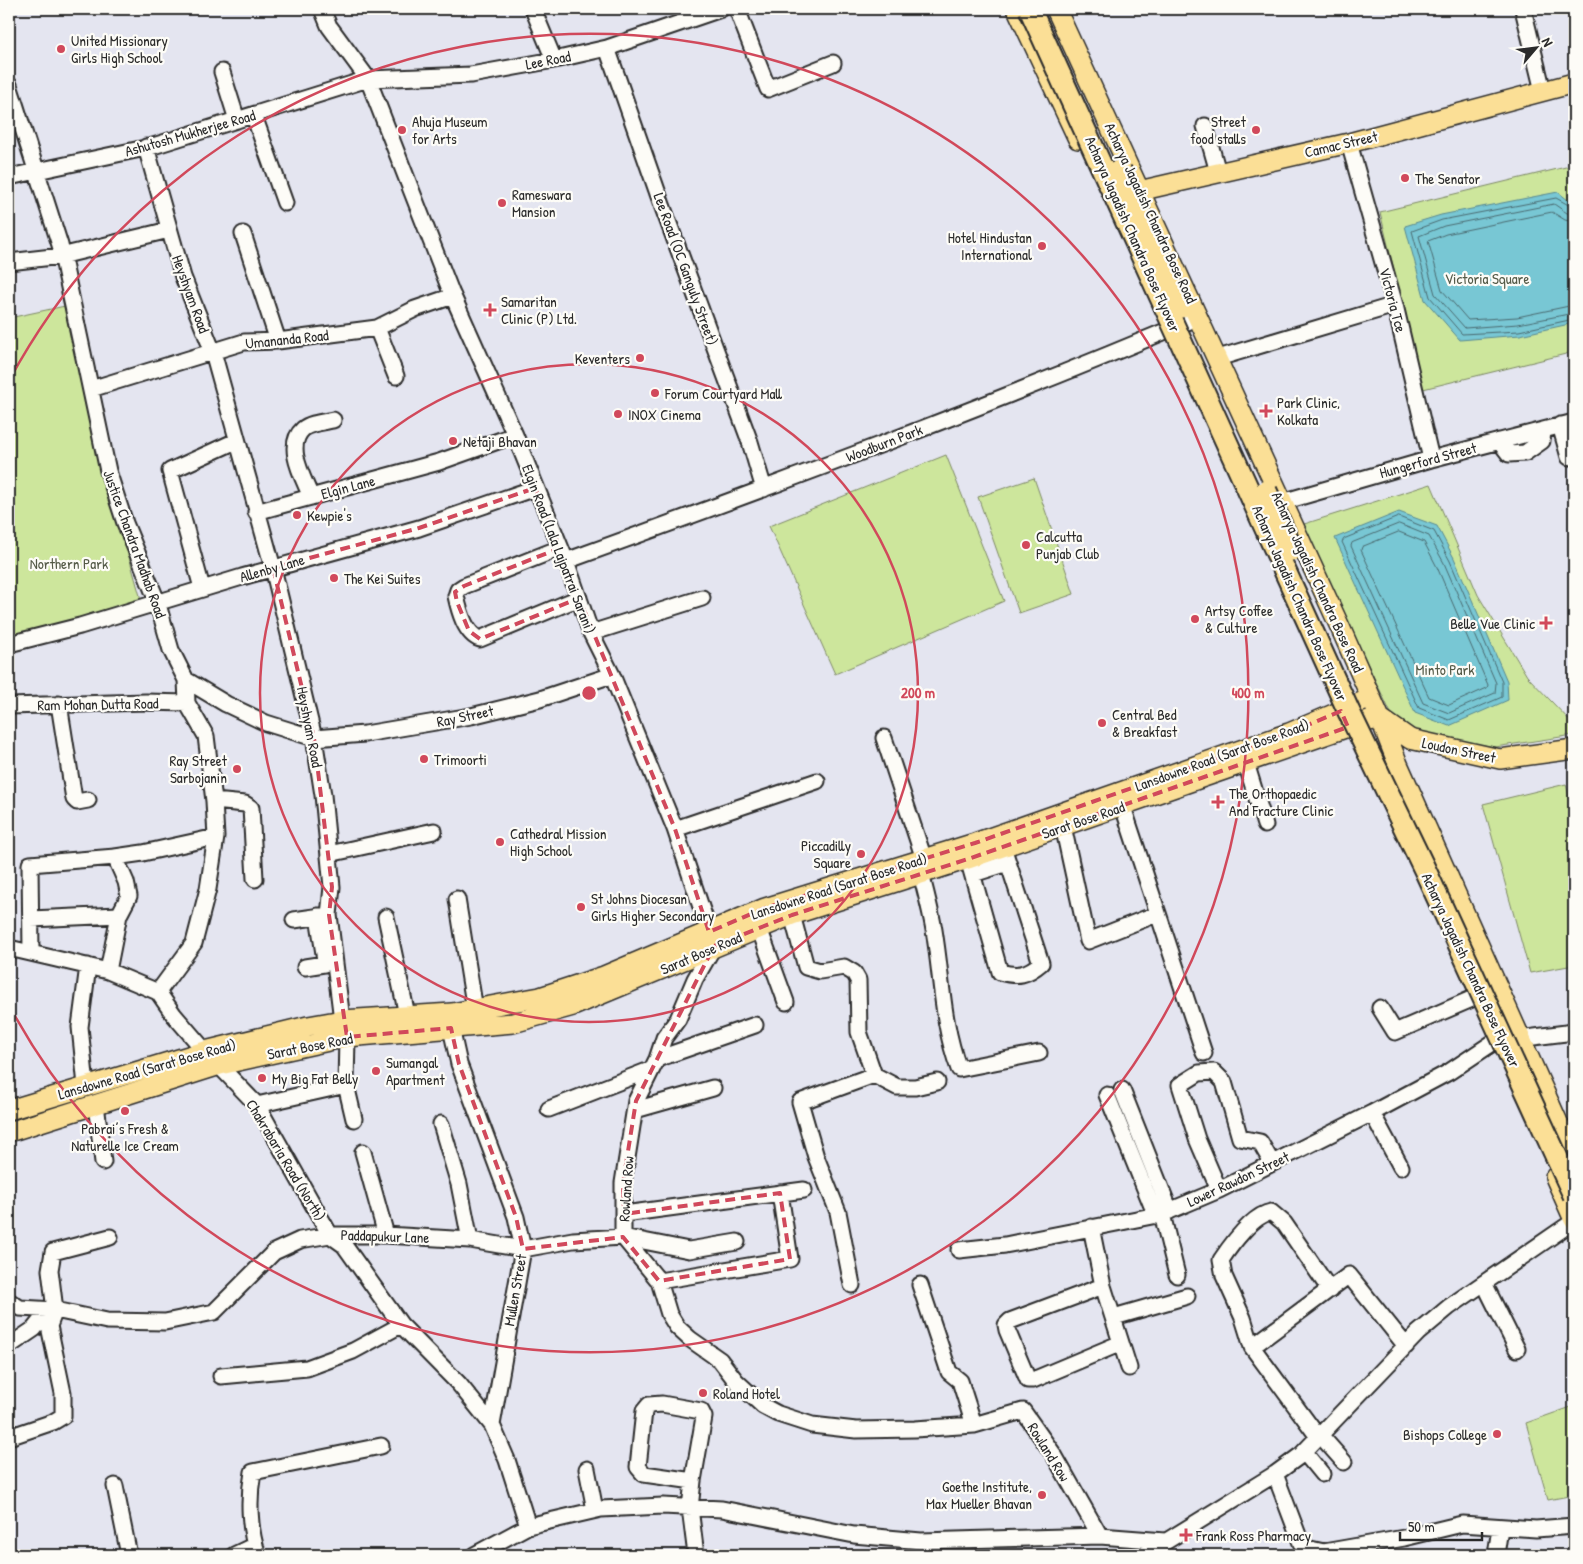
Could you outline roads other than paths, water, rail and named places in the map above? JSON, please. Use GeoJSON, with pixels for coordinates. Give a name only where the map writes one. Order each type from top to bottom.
{"type":"FeatureCollection","features":[{"type":"Feature","properties":{"kind":"highway","name":"Acharya Jagadish Chandra Bose Flyover"},"geometry":{"type":"LineString","coordinates":[[1030,9],[1349,712],[1425,870],[1574,1195]]}},
{"type":"Feature","properties":{"kind":"highway","name":"Acharya Jagadish Chandra Bose Flyover"},"geometry":{"type":"LineString","coordinates":[[1046,9],[1280,520],[1359,702],[1574,1168]]}},
{"type":"Feature","properties":{"kind":"main road"},"geometry":{"type":"LineString","coordinates":[[1017,9],[1108,201],[1344,719],[1474,998],[1574,1221]]}},
{"type":"Feature","properties":{"kind":"main road","name":"Acharya Jagadish Chandra Bose Road"},"geometry":{"type":"LineString","coordinates":[[1056,9],[1218,358],[1380,718],[1398,764],[1574,1158]]}},
{"type":"Feature","properties":{"kind":"main road","name":"Camac Street"},"geometry":{"type":"LineString","coordinates":[[1108,201],[1140,189],[1349,143],[1574,83]]}},
{"type":"Feature","properties":{"kind":"main road","name":"Lansdowne Road (Sarat Bose Road)"},"geometry":{"type":"LineString","coordinates":[[10,1108],[205,1051],[345,1029],[407,1015],[475,1010],[549,994],[711,939],[765,908],[923,867],[1290,733],[1344,719],[1371,698]]}},
{"type":"Feature","properties":{"kind":"main road","name":"Sarat Bose Road"},"geometry":{"type":"LineString","coordinates":[[13,1130],[220,1065],[345,1029],[451,1028],[513,1023],[573,1006],[711,939],[759,928],[923,867],[971,866],[1005,855],[1063,826],[1246,762],[1344,719],[1380,718]]}},
{"type":"Feature","properties":{"kind":"main road","name":"Loudon Street"},"geometry":{"type":"LineString","coordinates":[[1380,718],[1410,739],[1500,760],[1574,749]]}},
{"type":"Feature","properties":{"kind":"street","name":"Elgin Road (Lala Lajpatrai Sarani)"},"geometry":{"type":"LineString","coordinates":[[322,9],[329,26],[368,79],[453,296],[515,434],[534,488],[563,555],[591,633],[612,675],[675,829],[711,939]]}},
{"type":"Feature","properties":{"kind":"street"},"geometry":{"type":"LineString","coordinates":[[533,9],[554,60]]}},
{"type":"Feature","properties":{"kind":"street"},"geometry":{"type":"LineString","coordinates":[[737,9],[768,89],[833,63]]}},
{"type":"Feature","properties":{"kind":"street"},"geometry":{"type":"LineString","coordinates":[[1523,9],[1543,91]]}},
{"type":"Feature","properties":{"kind":"street","name":"Lee Road"},"geometry":{"type":"LineString","coordinates":[[368,79],[471,75],[554,60],[607,48],[712,10]]}},
{"type":"Feature","properties":{"kind":"street","name":"Lee Road (OC Ganguly Street)"},"geometry":{"type":"LineString","coordinates":[[607,48],[662,205],[750,442],[764,490]]}},
{"type":"Feature","properties":{"kind":"street"},"geometry":{"type":"LineString","coordinates":[[222,72],[236,120]]}},
{"type":"Feature","properties":{"kind":"street","name":"Ashutosh Mukherjee Road"},"geometry":{"type":"LineString","coordinates":[[9,177],[146,148],[368,79]]}},
{"type":"Feature","properties":{"kind":"street","name":"Justice Chandra Madhab Road"},"geometry":{"type":"LineString","coordinates":[[9,85],[37,170],[61,256],[114,489],[125,524],[158,601],[171,650],[186,680],[187,702],[206,736],[214,801],[216,837],[208,888],[194,943],[158,992]]}},
{"type":"Feature","properties":{"kind":"street"},"geometry":{"type":"LineString","coordinates":[[254,116],[286,203]]}},
{"type":"Feature","properties":{"kind":"street"},"geometry":{"type":"LineString","coordinates":[[1205,126],[1218,172]]}},
{"type":"Feature","properties":{"kind":"street","name":"Victoria Tce"},"geometry":{"type":"LineString","coordinates":[[1349,143],[1395,306],[1431,459]]}},
{"type":"Feature","properties":{"kind":"street","name":"Heyshyam Road"},"geometry":{"type":"LineString","coordinates":[[146,148],[184,276],[213,352],[236,441],[273,568],[314,738],[332,887],[324,916],[330,959],[345,1029],[346,1085],[354,1119]]}},
{"type":"Feature","properties":{"kind":"street"},"geometry":{"type":"LineString","coordinates":[[9,262],[61,256],[169,230]]}},
{"type":"Feature","properties":{"kind":"street"},"geometry":{"type":"LineString","coordinates":[[243,234],[278,341]]}},
{"type":"Feature","properties":{"kind":"street","name":"Umananda Road"},"geometry":{"type":"LineString","coordinates":[[91,389],[244,342],[278,341],[377,328],[415,309],[453,296]]}},
{"type":"Feature","properties":{"kind":"street"},"geometry":{"type":"LineString","coordinates":[[1218,358],[1395,306]]}},
{"type":"Feature","properties":{"kind":"street","name":"Woodburn Park"},"geometry":{"type":"LineString","coordinates":[[579,598],[480,638],[473,636],[469,631],[456,596],[458,590],[464,586],[764,490],[1032,386],[1199,317]]}},
{"type":"Feature","properties":{"kind":"street"},"geometry":{"type":"LineString","coordinates":[[377,328],[396,376]]}},
{"type":"Feature","properties":{"kind":"street"},"geometry":{"type":"LineString","coordinates":[[311,497],[300,471],[296,444],[302,430],[310,425],[333,420]]}},
{"type":"Feature","properties":{"kind":"street"},"geometry":{"type":"LineString","coordinates":[[1567,424],[1568,457]]}},
{"type":"Feature","properties":{"kind":"street","name":"Hungerford Street"},"geometry":{"type":"LineString","coordinates":[[1250,513],[1431,459],[1567,424]]}},
{"type":"Feature","properties":{"kind":"street","name":"Elgin Lane"},"geometry":{"type":"LineString","coordinates":[[256,512],[439,462],[515,434]]}},
{"type":"Feature","properties":{"kind":"street"},"geometry":{"type":"LineString","coordinates":[[202,588],[170,471],[236,441]]}},
{"type":"Feature","properties":{"kind":"street","name":"Allenby Lane"},"geometry":{"type":"LineString","coordinates":[[9,644],[80,626],[202,588],[419,528],[534,488]]}},
{"type":"Feature","properties":{"kind":"street"},"geometry":{"type":"LineString","coordinates":[[591,633],[702,598]]}},
{"type":"Feature","properties":{"kind":"street","name":"Ray Street"},"geometry":{"type":"LineString","coordinates":[[314,738],[366,734],[471,716],[540,699],[612,675]]}},
{"type":"Feature","properties":{"kind":"street"},"geometry":{"type":"LineString","coordinates":[[186,680],[226,704],[266,723],[314,738]]}},
{"type":"Feature","properties":{"kind":"street","name":"Ram Mohan Dutta Road"},"geometry":{"type":"LineString","coordinates":[[9,706],[187,702]]}},
{"type":"Feature","properties":{"kind":"street"},"geometry":{"type":"LineString","coordinates":[[59,704],[74,799],[76,802],[88,800]]}},
{"type":"Feature","properties":{"kind":"street"},"geometry":{"type":"LineString","coordinates":[[884,738],[923,867],[934,930],[943,1008],[951,1047],[959,1069],[1039,1052]]}},
{"type":"Feature","properties":{"kind":"street"},"geometry":{"type":"LineString","coordinates":[[1246,762],[1266,825]]}},
{"type":"Feature","properties":{"kind":"street"},"geometry":{"type":"LineString","coordinates":[[675,829],[817,781]]}},
{"type":"Feature","properties":{"kind":"street"},"geometry":{"type":"LineString","coordinates":[[214,801],[250,805],[255,879]]}},
{"type":"Feature","properties":{"kind":"street"},"geometry":{"type":"LineString","coordinates":[[1123,806],[1204,1053]]}},
{"type":"Feature","properties":{"kind":"street"},"geometry":{"type":"LineString","coordinates":[[1063,826],[1088,942],[1157,914]]}},
{"type":"Feature","properties":{"kind":"street"},"geometry":{"type":"LineString","coordinates":[[328,854],[434,830]]}},
{"type":"Feature","properties":{"kind":"street"},"geometry":{"type":"LineString","coordinates":[[31,953],[30,864],[143,853],[216,837]]}},
{"type":"Feature","properties":{"kind":"street"},"geometry":{"type":"LineString","coordinates":[[971,866],[1000,972],[1015,976],[1029,973],[1041,962],[1005,855]]}},
{"type":"Feature","properties":{"kind":"street"},"geometry":{"type":"LineString","coordinates":[[108,970],[119,915],[129,896],[126,882],[115,857]]}},
{"type":"Feature","properties":{"kind":"street"},"geometry":{"type":"LineString","coordinates":[[457,899],[475,1010]]}},
{"type":"Feature","properties":{"kind":"street"},"geometry":{"type":"LineString","coordinates":[[32,919],[119,915]]}},
{"type":"Feature","properties":{"kind":"street"},"geometry":{"type":"LineString","coordinates":[[792,915],[806,967],[820,971],[844,967],[851,970],[858,980],[859,1032],[874,1075],[897,1087],[937,1082]]}},
{"type":"Feature","properties":{"kind":"street"},"geometry":{"type":"LineString","coordinates":[[294,920],[324,916]]}},
{"type":"Feature","properties":{"kind":"street"},"geometry":{"type":"LineString","coordinates":[[386,917],[407,1015]]}},
{"type":"Feature","properties":{"kind":"street"},"geometry":{"type":"LineString","coordinates":[[759,928],[786,1002]]}},
{"type":"Feature","properties":{"kind":"street","name":"Rowland Row"},"geometry":{"type":"LineString","coordinates":[[711,939],[678,1019],[664,1038],[655,1064],[636,1101],[624,1183],[623,1237],[635,1249],[659,1281],[669,1314],[676,1327],[720,1360],[736,1381],[763,1406],[778,1414],[812,1425],[856,1430],[915,1429],[974,1425],[1023,1411],[1054,1455],[1100,1536]]}},
{"type":"Feature","properties":{"kind":"street"},"geometry":{"type":"LineString","coordinates":[[9,948],[108,970],[158,992]]}},
{"type":"Feature","properties":{"kind":"street"},"geometry":{"type":"LineString","coordinates":[[305,967],[324,964],[330,959]]}},
{"type":"Feature","properties":{"kind":"street"},"geometry":{"type":"LineString","coordinates":[[86,1086],[80,1027],[88,966]]}},
{"type":"Feature","properties":{"kind":"street","name":"Chakrabaria Road (North)"},"geometry":{"type":"LineString","coordinates":[[158,992],[174,1015],[205,1051],[256,1105],[330,1235],[344,1245],[354,1256],[401,1324],[459,1384],[492,1425]]}},
{"type":"Feature","properties":{"kind":"street"},"geometry":{"type":"LineString","coordinates":[[1380,1008],[1395,1032],[1474,998]]}},
{"type":"Feature","properties":{"kind":"street"},"geometry":{"type":"LineString","coordinates":[[549,1109],[655,1064],[755,1025]]}},
{"type":"Feature","properties":{"kind":"street","name":"Mullen Street"},"geometry":{"type":"LineString","coordinates":[[451,1028],[459,1064],[516,1217],[523,1249],[492,1425]]}},
{"type":"Feature","properties":{"kind":"street"},"geometry":{"type":"LineString","coordinates":[[1494,1042],[1574,1032]]}},
{"type":"Feature","properties":{"kind":"street","name":"Lower Rawdon Street"},"geometry":{"type":"LineString","coordinates":[[958,1250],[1006,1245],[1163,1214],[1219,1190],[1372,1113],[1449,1072],[1494,1042]]}},
{"type":"Feature","properties":{"kind":"street"},"geometry":{"type":"LineString","coordinates":[[1219,1190],[1197,1139],[1180,1085],[1199,1073],[1214,1072],[1224,1082],[1240,1138],[1260,1142],[1272,1163]]}},
{"type":"Feature","properties":{"kind":"street"},"geometry":{"type":"LineString","coordinates":[[852,1285],[838,1212],[816,1158],[800,1102],[874,1075]]}},
{"type":"Feature","properties":{"kind":"street"},"geometry":{"type":"LineString","coordinates":[[256,1105],[346,1085]]}},
{"type":"Feature","properties":{"kind":"street"},"geometry":{"type":"LineString","coordinates":[[635,1110],[713,1088]]}},
{"type":"Feature","properties":{"kind":"street"},"geometry":{"type":"LineString","coordinates":[[1122,1090],[1163,1214],[1177,1275]]}},
{"type":"Feature","properties":{"kind":"street"},"geometry":{"type":"LineString","coordinates":[[1107,1094],[1163,1214]]}},
{"type":"Feature","properties":{"kind":"street"},"geometry":{"type":"LineString","coordinates":[[96,1104],[103,1162]]}},
{"type":"Feature","properties":{"kind":"street"},"geometry":{"type":"LineString","coordinates":[[10,1108],[13,1130]]}},
{"type":"Feature","properties":{"kind":"street"},"geometry":{"type":"LineString","coordinates":[[1372,1113],[1401,1167]]}},
{"type":"Feature","properties":{"kind":"street"},"geometry":{"type":"LineString","coordinates":[[441,1124],[460,1184],[470,1240]]}},
{"type":"Feature","properties":{"kind":"street"},"geometry":{"type":"LineString","coordinates":[[363,1152],[386,1235]]}},
{"type":"Feature","properties":{"kind":"street"},"geometry":{"type":"LineString","coordinates":[[624,1214],[723,1203],[804,1190]]}},
{"type":"Feature","properties":{"kind":"street"},"geometry":{"type":"LineString","coordinates":[[659,1281],[790,1260],[780,1193]]}},
{"type":"Feature","properties":{"kind":"street"},"geometry":{"type":"LineString","coordinates":[[1330,1290],[1278,1216],[1272,1212],[1266,1213],[1234,1240],[1221,1260],[1220,1265],[1243,1318],[1252,1347],[1320,1437],[1344,1462]]}},
{"type":"Feature","properties":{"kind":"street"},"geometry":{"type":"LineString","coordinates":[[1144,1555],[1165,1540],[1274,1474],[1304,1452],[1406,1346],[1449,1307],[1574,1221]]}},
{"type":"Feature","properties":{"kind":"street"},"geometry":{"type":"LineString","coordinates":[[1091,1227],[1103,1286],[1129,1368]]}},
{"type":"Feature","properties":{"kind":"street","name":"Paddapukur Lane"},"geometry":{"type":"LineString","coordinates":[[9,1301],[20,1308],[52,1310],[107,1321],[165,1322],[214,1312],[274,1252],[300,1240],[330,1235],[386,1235],[470,1240],[523,1249],[573,1240],[623,1237],[689,1250],[737,1242]]}},
{"type":"Feature","properties":{"kind":"street"},"geometry":{"type":"LineString","coordinates":[[9,1437],[53,1422],[63,1416],[63,1392],[49,1326],[52,1310],[50,1270],[53,1252],[110,1237]]}},
{"type":"Feature","properties":{"kind":"street"},"geometry":{"type":"LineString","coordinates":[[1252,1347],[1349,1275],[1406,1346]]}},
{"type":"Feature","properties":{"kind":"street"},"geometry":{"type":"LineString","coordinates":[[1484,1283],[1517,1349]]}},
{"type":"Feature","properties":{"kind":"street"},"geometry":{"type":"LineString","coordinates":[[920,1285],[949,1372],[960,1381],[974,1425]]}},
{"type":"Feature","properties":{"kind":"street"},"geometry":{"type":"LineString","coordinates":[[1103,1286],[1010,1321],[1006,1325],[1007,1330],[1028,1380],[1033,1380],[1121,1343]]}},
{"type":"Feature","properties":{"kind":"street"},"geometry":{"type":"LineString","coordinates":[[1114,1317],[1188,1296]]}},
{"type":"Feature","properties":{"kind":"street"},"geometry":{"type":"LineString","coordinates":[[9,1346],[34,1329],[52,1310]]}},
{"type":"Feature","properties":{"kind":"street"},"geometry":{"type":"LineString","coordinates":[[222,1376],[307,1368],[353,1351],[401,1324]]}},
{"type":"Feature","properties":{"kind":"street"},"geometry":{"type":"LineString","coordinates":[[693,1482],[644,1474],[639,1470],[644,1411],[649,1405],[662,1404],[701,1411],[704,1417],[690,1508],[696,1555]]}},
{"type":"Feature","properties":{"kind":"street"},"geometry":{"type":"LineString","coordinates":[[492,1425],[507,1460],[528,1526]]}},
{"type":"Feature","properties":{"kind":"street"},"geometry":{"type":"LineString","coordinates":[[234,1555],[256,1550],[249,1492],[253,1472],[381,1446]]}},
{"type":"Feature","properties":{"kind":"street"},"geometry":{"type":"LineString","coordinates":[[1304,1452],[1322,1474]]}},
{"type":"Feature","properties":{"kind":"street"},"geometry":{"type":"LineString","coordinates":[[588,1469],[595,1510]]}},
{"type":"Feature","properties":{"kind":"street"},"geometry":{"type":"LineString","coordinates":[[1274,1474],[1301,1543],[1306,1548],[1323,1553],[1404,1538],[1462,1524],[1536,1529],[1574,1526]]}},
{"type":"Feature","properties":{"kind":"street"},"geometry":{"type":"LineString","coordinates":[[115,1486],[129,1555]]}},
{"type":"Feature","properties":{"kind":"street"},"geometry":{"type":"LineString","coordinates":[[474,1555],[528,1526],[595,1510],[663,1506],[722,1509],[854,1535],[921,1541],[1100,1536],[1165,1540]]}},
{"type":"Feature","properties":{"kind":"street"},"geometry":{"type":"LineString","coordinates":[[1496,1555],[1500,1528]]}},
{"type":"Feature","properties":{"kind":"water","name":"Victoria Square"},"geometry":{"type":"Polygon","coordinates":[[[1558,192],[1574,205],[1574,323],[1520,335],[1460,340],[1425,300],[1405,226],[1441,215],[1558,192]]]}},
{"type":"Feature","properties":{"kind":"water"},"geometry":{"type":"Polygon","coordinates":[[[1399,512],[1437,526],[1454,558],[1507,681],[1508,700],[1449,726],[1415,713],[1335,538],[1399,512]]]}},
{"type":"Feature","properties":{"kind":"place","name":"United Missionary Girls High School"},"geometry":{"type":"Point","coordinates":[61,49]}},
{"type":"Feature","properties":{"kind":"place","name":"Ahuja Museum for Arts"},"geometry":{"type":"Point","coordinates":[402,130]}},
{"type":"Feature","properties":{"kind":"place","name":"Street food stalls"},"geometry":{"type":"Point","coordinates":[1256,130]}},
{"type":"Feature","properties":{"kind":"place","name":"The Senator"},"geometry":{"type":"Point","coordinates":[1405,178]}},
{"type":"Feature","properties":{"kind":"place","name":"Rameswara Mansion"},"geometry":{"type":"Point","coordinates":[502,203]}},
{"type":"Feature","properties":{"kind":"place","name":"Hotel Hindustan International"},"geometry":{"type":"Point","coordinates":[1042,246]}},
{"type":"Feature","properties":{"kind":"place","name":"Samaritan Clinic (P) Ltd."},"geometry":{"type":"Point","coordinates":[490,310]}},
{"type":"Feature","properties":{"kind":"place","name":"Keventers"},"geometry":{"type":"Point","coordinates":[640,358]}},
{"type":"Feature","properties":{"kind":"place","name":"Forum Courtyard Mall"},"geometry":{"type":"Point","coordinates":[655,393]}},
{"type":"Feature","properties":{"kind":"place","name":"Park Clinic, Kolkata"},"geometry":{"type":"Point","coordinates":[1266,411]}},
{"type":"Feature","properties":{"kind":"place","name":"INOX Cinema"},"geometry":{"type":"Point","coordinates":[618,414]}},
{"type":"Feature","properties":{"kind":"place","name":"Netaji Bhavan"},"geometry":{"type":"Point","coordinates":[453,441]}},
{"type":"Feature","properties":{"kind":"place","name":"Kewpie's"},"geometry":{"type":"Point","coordinates":[297,515]}},
{"type":"Feature","properties":{"kind":"place","name":"Calcutta Punjab Club"},"geometry":{"type":"Point","coordinates":[1026,545]}},
{"type":"Feature","properties":{"kind":"place","name":"The Kei Suites"},"geometry":{"type":"Point","coordinates":[334,578]}},
{"type":"Feature","properties":{"kind":"place","name":"Artsy Coffee & Culture"},"geometry":{"type":"Point","coordinates":[1195,619]}},
{"type":"Feature","properties":{"kind":"place","name":"Belle Vue Clinic"},"geometry":{"type":"Point","coordinates":[1546,623]}},
{"type":"Feature","properties":{"kind":"place","name":"Central Bed & Breakfast"},"geometry":{"type":"Point","coordinates":[1102,723]}},
{"type":"Feature","properties":{"kind":"place","name":"Trimoorti"},"geometry":{"type":"Point","coordinates":[424,759]}},
{"type":"Feature","properties":{"kind":"place","name":"Ray Street Sarbojanin"},"geometry":{"type":"Point","coordinates":[237,769]}},
{"type":"Feature","properties":{"kind":"place","name":"The Orthopaedic And Fracture Clinic"},"geometry":{"type":"Point","coordinates":[1218,802]}},
{"type":"Feature","properties":{"kind":"place","name":"Cathedral Mission High School"},"geometry":{"type":"Point","coordinates":[500,842]}},
{"type":"Feature","properties":{"kind":"place","name":"Piccadilly Square"},"geometry":{"type":"Point","coordinates":[861,854]}},
{"type":"Feature","properties":{"kind":"place","name":"St Johns Diocesan Girls Higher Secondary"},"geometry":{"type":"Point","coordinates":[581,907]}},
{"type":"Feature","properties":{"kind":"place","name":"Sumangal Apartment"},"geometry":{"type":"Point","coordinates":[376,1071]}},
{"type":"Feature","properties":{"kind":"place","name":"My Big Fat Belly"},"geometry":{"type":"Point","coordinates":[262,1078]}},
{"type":"Feature","properties":{"kind":"place","name":"Pabrai’s Fresh & Naturelle Ice Cream"},"geometry":{"type":"Point","coordinates":[125,1111]}},
{"type":"Feature","properties":{"kind":"place","name":"Roland Hotel"},"geometry":{"type":"Point","coordinates":[703,1393]}},
{"type":"Feature","properties":{"kind":"place","name":"Bishops College"},"geometry":{"type":"Point","coordinates":[1497,1434]}},
{"type":"Feature","properties":{"kind":"place","name":"Goethe Institute, Max Mueller Bhavan"},"geometry":{"type":"Point","coordinates":[1042,1495]}},
{"type":"Feature","properties":{"kind":"place","name":"Frank Ross Pharmacy"},"geometry":{"type":"Point","coordinates":[1186,1535]}},
{"type":"Feature","properties":{"kind":"park label","name":"Northern Park"},"geometry":{"type":"Point","coordinates":[69,563]}},
{"type":"Feature","properties":{"kind":"park label","name":"Minto Park"},"geometry":{"type":"Point","coordinates":[1445,669]}}]}
